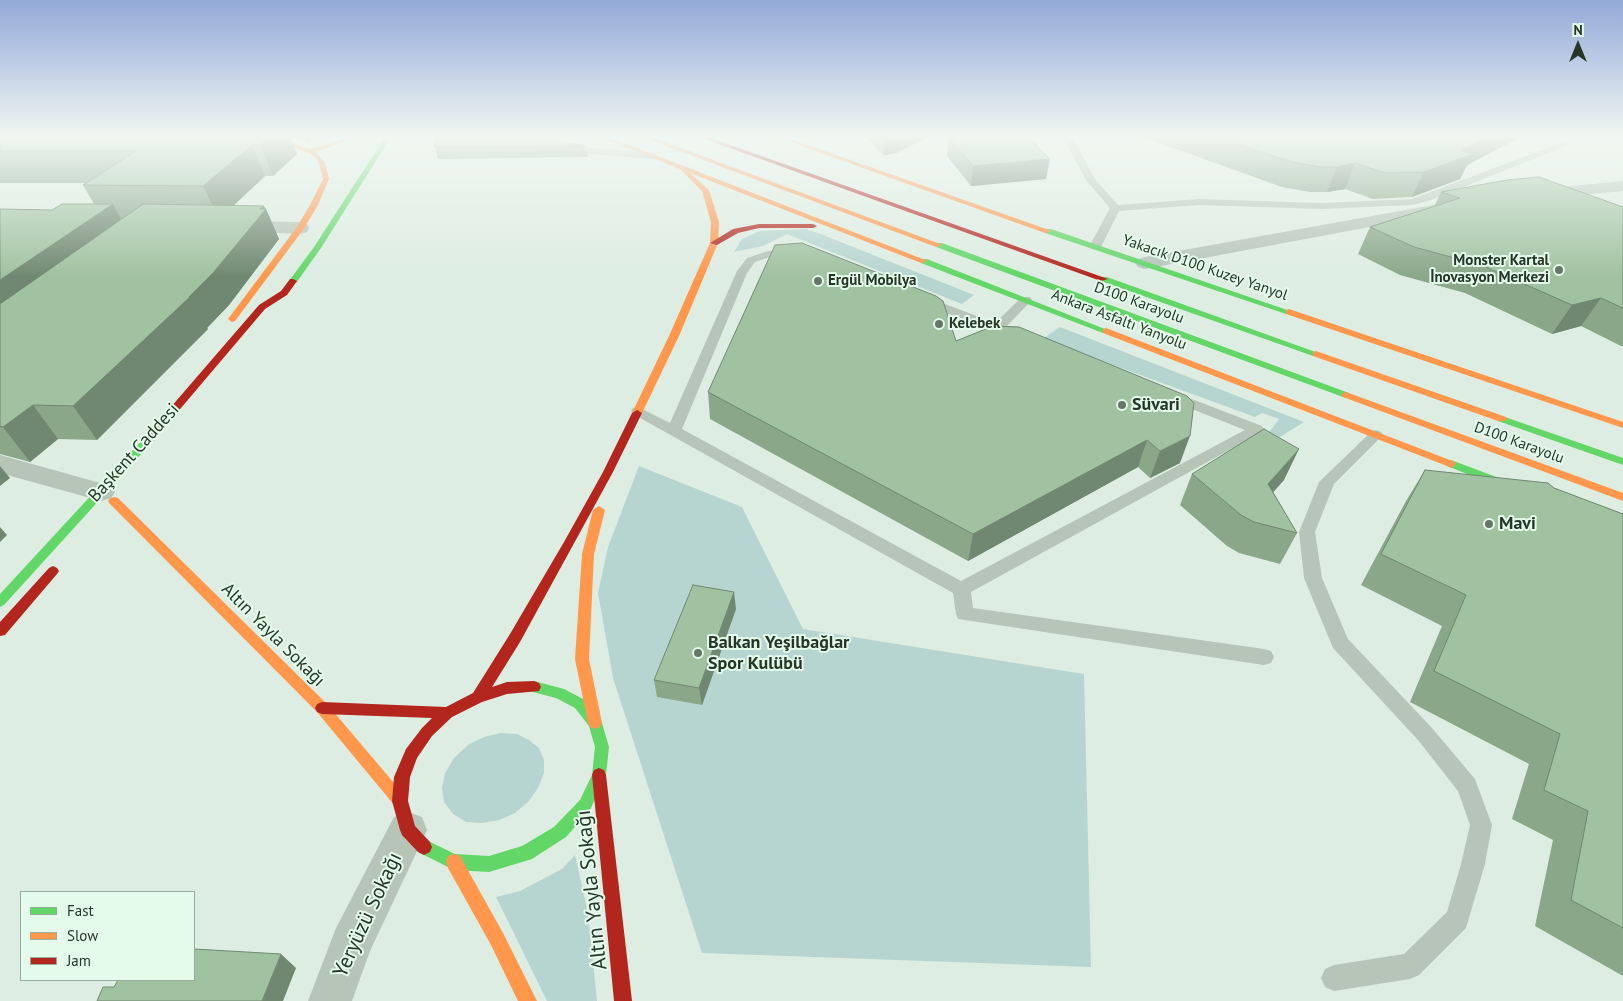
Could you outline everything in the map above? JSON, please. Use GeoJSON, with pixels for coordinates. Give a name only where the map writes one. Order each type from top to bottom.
{"type":"FeatureCollection","features":[{"type":"Feature","properties":{"kind":"main road"},"geometry":{"type":"LineString","coordinates":[[186,398],[223,332],[300,228],[324,184]]}},
{"type":"Feature","properties":{"kind":"main road","name":"Başkent Caddesi"},"geometry":{"type":"LineString","coordinates":[[0,602],[111,499],[186,398],[262,307],[284,292],[317,248],[358,184]]}},
{"type":"Feature","properties":{"kind":"main road"},"geometry":{"type":"LineString","coordinates":[[478,696],[533,606],[608,472],[674,336],[714,244],[715,222],[711,205],[705,190],[698,184]]}},
{"type":"Feature","properties":{"kind":"main road","name":"Ankara Asfaltı Yanyolu"},"geometry":{"type":"LineString","coordinates":[[725,184],[1532,495]]}},
{"type":"Feature","properties":{"kind":"main road","name":"D100 Karayolu"},"geometry":{"type":"LineString","coordinates":[[772,184],[1623,497]]}},
{"type":"Feature","properties":{"kind":"main road","name":"D100 Karayolu"},"geometry":{"type":"LineString","coordinates":[[834,184],[1623,462]]}},
{"type":"Feature","properties":{"kind":"main road","name":"Yakacık D100 Kuzey Yanyol"},"geometry":{"type":"LineString","coordinates":[[913,184],[1623,425]]}},
{"type":"Feature","properties":{"kind":"main road"},"geometry":{"type":"LineString","coordinates":[[714,244],[736,231],[758,226],[815,226],[858,235]]}},
{"type":"Feature","properties":{"kind":"main road","name":"Başkent Caddesi"},"geometry":{"type":"LineString","coordinates":[[275,314],[285,299],[284,292]]}},
{"type":"Feature","properties":{"kind":"main road"},"geometry":{"type":"LineString","coordinates":[[599,775],[602,747],[595,723],[582,659],[588,554],[608,472]]}},
{"type":"Feature","properties":{"kind":"main road","name":"Altın Yayla Sokağı"},"geometry":{"type":"LineString","coordinates":[[111,499],[322,708],[404,816],[426,850],[454,862],[489,864],[526,853],[560,832],[585,805],[599,775]]}},
{"type":"Feature","properties":{"kind":"main road"},"geometry":{"type":"LineString","coordinates":[[0,631],[63,560]]}},
{"type":"Feature","properties":{"kind":"main road"},"geometry":{"type":"LineString","coordinates":[[404,816],[402,777],[411,754],[428,732],[447,713],[478,696],[506,688],[534,687],[559,693],[580,704],[595,723]]}},
{"type":"Feature","properties":{"kind":"main road"},"geometry":{"type":"LineString","coordinates":[[322,708],[447,713]]}},
{"type":"Feature","properties":{"kind":"main road","name":"Altın Yayla Sokağı"},"geometry":{"type":"LineString","coordinates":[[599,775],[622,1001]]}},
{"type":"Feature","properties":{"kind":"main road"},"geometry":{"type":"LineString","coordinates":[[454,862],[497,939],[528,1001]]}},
{"type":"Feature","properties":{"kind":"street"},"geometry":{"type":"LineString","coordinates":[[1521,196],[1623,186]]}},
{"type":"Feature","properties":{"kind":"street"},"geometry":{"type":"LineString","coordinates":[[1145,264],[1464,204]]}},
{"type":"Feature","properties":{"kind":"street"},"geometry":{"type":"LineString","coordinates":[[222,227],[300,228]]}},
{"type":"Feature","properties":{"kind":"street"},"geometry":{"type":"LineString","coordinates":[[0,464],[111,499]]}},
{"type":"Feature","properties":{"kind":"street","name":"Yeryüzü Sokağı"},"geometry":{"type":"LineString","coordinates":[[330,1001],[351,943],[404,816]]}},
{"type":"Feature","properties":{"kind":"lane"},"geometry":{"type":"LineString","coordinates":[[1093,184],[1115,208]]}},
{"type":"Feature","properties":{"kind":"lane"},"geometry":{"type":"LineString","coordinates":[[1115,208],[1199,202],[1321,206],[1412,202],[1464,184]]}},
{"type":"Feature","properties":{"kind":"lane"},"geometry":{"type":"LineString","coordinates":[[1095,247],[1115,208]]}},
{"type":"Feature","properties":{"kind":"lane"},"geometry":{"type":"LineString","coordinates":[[674,431],[741,273],[750,260],[768,254],[787,251],[812,256]]}},
{"type":"Feature","properties":{"kind":"lane"},"geometry":{"type":"LineString","coordinates":[[914,296],[1025,339]]}},
{"type":"Feature","properties":{"kind":"lane"},"geometry":{"type":"LineString","coordinates":[[998,328],[1026,300]]}},
{"type":"Feature","properties":{"kind":"lane"},"geometry":{"type":"LineString","coordinates":[[961,589],[1257,430],[1164,393]]}},
{"type":"Feature","properties":{"kind":"lane"},"geometry":{"type":"LineString","coordinates":[[638,411],[961,589]]}},
{"type":"Feature","properties":{"kind":"lane"},"geometry":{"type":"LineString","coordinates":[[1334,978],[1410,966],[1457,919],[1473,864],[1481,825],[1467,786],[1425,734],[1340,643],[1313,578],[1307,532],[1327,482],[1376,435]]}},
{"type":"Feature","properties":{"kind":"lane"},"geometry":{"type":"LineString","coordinates":[[961,589],[965,614],[1264,657]]}},
{"type":"Feature","properties":{"kind":"shaded area"},"geometry":{"type":"Polygon","coordinates":[[[806,229],[974,295],[962,304],[787,234],[763,246],[734,252],[742,239],[759,231],[806,229]]]}},
{"type":"Feature","properties":{"kind":"shaded area"},"geometry":{"type":"Polygon","coordinates":[[[1060,327],[1304,422],[1261,449],[1264,439],[1279,419],[1262,413],[1255,417],[1042,339],[1060,327]]]}},
{"type":"Feature","properties":{"kind":"shaded area"},"geometry":{"type":"Polygon","coordinates":[[[639,466],[742,507],[803,629],[1084,674],[1091,967],[702,953],[613,678],[598,593],[608,547],[639,466]]]}},
{"type":"Feature","properties":{"kind":"shaded area"},"geometry":{"type":"Polygon","coordinates":[[[501,733],[517,734],[539,748],[544,760],[544,773],[538,788],[529,801],[515,813],[499,820],[482,823],[466,822],[453,814],[444,802],[442,788],[445,773],[454,758],[468,745],[484,737],[501,733]]]}},
{"type":"Feature","properties":{"kind":"shaded area"},"geometry":{"type":"Polygon","coordinates":[[[575,855],[588,913],[597,1001],[547,1001],[496,897],[520,891],[562,869],[575,855]]]}},
{"type":"Feature","properties":{"kind":"building"},"geometry":{"type":"Polygon","coordinates":[[[85,184],[206,184],[203,186],[83,185],[85,184]]]}},
{"type":"Feature","properties":{"kind":"building"},"geometry":{"type":"Polygon","coordinates":[[[1487,184],[1558,184],[1623,207],[1623,308],[1601,298],[1572,305],[1481,265],[1414,247],[1370,227],[1460,198],[1441,192],[1487,184]]]}},
{"type":"Feature","properties":{"kind":"building"},"geometry":{"type":"Polygon","coordinates":[[[62,204],[113,204],[0,280],[0,209],[52,210],[62,204]]]}},
{"type":"Feature","properties":{"kind":"building"},"geometry":{"type":"Polygon","coordinates":[[[143,204],[264,206],[260,209],[266,209],[213,273],[190,297],[73,406],[33,405],[3,427],[0,426],[0,304],[143,204]]]}},
{"type":"Feature","properties":{"kind":"building"},"geometry":{"type":"Polygon","coordinates":[[[802,243],[936,296],[943,301],[956,341],[993,326],[1019,327],[1187,396],[1194,403],[1190,436],[1160,451],[1147,440],[973,534],[708,392],[775,245],[802,243]]]}},
{"type":"Feature","properties":{"kind":"building"},"geometry":{"type":"Polygon","coordinates":[[[1264,429],[1299,449],[1268,484],[1297,533],[1254,522],[1241,515],[1192,474],[1264,429]]]}},
{"type":"Feature","properties":{"kind":"building"},"geometry":{"type":"Polygon","coordinates":[[[1425,470],[1548,483],[1554,488],[1623,514],[1623,928],[1571,900],[1588,811],[1544,790],[1560,734],[1434,671],[1466,595],[1381,554],[1425,470]]]}},
{"type":"Feature","properties":{"kind":"building","name":"Balkan Yeşilbağlar Spor Kulübü"},"geometry":{"type":"Polygon","coordinates":[[[693,585],[734,592],[699,688],[654,680],[693,585]]]}},
{"type":"Feature","properties":{"kind":"building"},"geometry":{"type":"Polygon","coordinates":[[[195,949],[281,954],[262,1001],[97,1001],[103,987],[114,987],[117,981],[195,981],[195,949]]]}},
{"type":"Feature","properties":{"kind":"traffic: fast"},"geometry":{"type":"LineString","coordinates":[[293,281],[317,248],[358,184]]}},
{"type":"Feature","properties":{"kind":"traffic: fast"},"geometry":{"type":"LineString","coordinates":[[1048,231],[1289,312]]}},
{"type":"Feature","properties":{"kind":"traffic: fast"},"geometry":{"type":"LineString","coordinates":[[939,245],[1346,395]]}},
{"type":"Feature","properties":{"kind":"traffic: fast"},"geometry":{"type":"LineString","coordinates":[[924,261],[1106,331]]}},
{"type":"Feature","properties":{"kind":"traffic: fast"},"geometry":{"type":"LineString","coordinates":[[1104,279],[1316,354]]}},
{"type":"Feature","properties":{"kind":"traffic: fast"},"geometry":{"type":"LineString","coordinates":[[1502,419],[1623,462]]}},
{"type":"Feature","properties":{"kind":"traffic: fast"},"geometry":{"type":"LineString","coordinates":[[0,602],[149,439]]}},
{"type":"Feature","properties":{"kind":"traffic: fast"},"geometry":{"type":"LineString","coordinates":[[1451,464],[1519,490]]}},
{"type":"Feature","properties":{"kind":"traffic: fast"},"geometry":{"type":"LineString","coordinates":[[424,847],[454,862],[489,864],[526,853],[560,832],[585,805],[599,775],[602,747],[595,723],[580,704],[559,693],[534,687]]}},
{"type":"Feature","properties":{"kind":"traffic: slow"},"geometry":{"type":"LineString","coordinates":[[232,319],[300,228],[324,184]]}},
{"type":"Feature","properties":{"kind":"traffic: slow"},"geometry":{"type":"LineString","coordinates":[[637,413],[674,336],[714,243],[715,222],[705,190],[698,184]]}},
{"type":"Feature","properties":{"kind":"traffic: slow"},"geometry":{"type":"LineString","coordinates":[[724,184],[924,261]]}},
{"type":"Feature","properties":{"kind":"traffic: slow"},"geometry":{"type":"LineString","coordinates":[[772,184],[939,245]]}},
{"type":"Feature","properties":{"kind":"traffic: slow"},"geometry":{"type":"LineString","coordinates":[[913,184],[1048,231]]}},
{"type":"Feature","properties":{"kind":"traffic: slow"},"geometry":{"type":"LineString","coordinates":[[1289,312],[1623,425]]}},
{"type":"Feature","properties":{"kind":"traffic: slow"},"geometry":{"type":"LineString","coordinates":[[1106,331],[1451,464]]}},
{"type":"Feature","properties":{"kind":"traffic: slow"},"geometry":{"type":"LineString","coordinates":[[1316,354],[1502,419]]}},
{"type":"Feature","properties":{"kind":"traffic: slow"},"geometry":{"type":"LineString","coordinates":[[1346,395],[1623,497]]}},
{"type":"Feature","properties":{"kind":"traffic: slow"},"geometry":{"type":"LineString","coordinates":[[114,501],[322,708],[400,801]]}},
{"type":"Feature","properties":{"kind":"traffic: slow"},"geometry":{"type":"LineString","coordinates":[[595,723],[582,659],[588,554],[599,510]]}},
{"type":"Feature","properties":{"kind":"traffic: slow"},"geometry":{"type":"LineString","coordinates":[[454,862],[497,939],[528,1001]]}},
{"type":"Feature","properties":{"kind":"traffic: jam"},"geometry":{"type":"LineString","coordinates":[[834,184],[1104,279]]}},
{"type":"Feature","properties":{"kind":"traffic: jam"},"geometry":{"type":"LineString","coordinates":[[714,243],[736,231],[759,226],[813,226]]}},
{"type":"Feature","properties":{"kind":"traffic: jam"},"geometry":{"type":"LineString","coordinates":[[149,439],[262,307],[284,293],[293,281]]}},
{"type":"Feature","properties":{"kind":"traffic: jam"},"geometry":{"type":"LineString","coordinates":[[478,697],[515,638],[570,542],[637,413]]}},
{"type":"Feature","properties":{"kind":"traffic: jam"},"geometry":{"type":"LineString","coordinates":[[0,631],[53,571]]}},
{"type":"Feature","properties":{"kind":"traffic: jam"},"geometry":{"type":"LineString","coordinates":[[424,847],[408,830],[400,801],[402,777],[411,754],[427,732],[447,713],[478,697],[507,688],[534,687]]}},
{"type":"Feature","properties":{"kind":"traffic: jam"},"geometry":{"type":"LineString","coordinates":[[322,708],[447,713]]}},
{"type":"Feature","properties":{"kind":"traffic: jam"},"geometry":{"type":"LineString","coordinates":[[599,775],[623,1001]]}},
{"type":"Feature","properties":{"kind":"place","name":"Monster Kartal İnovasyon Merkezi"},"geometry":{"type":"Point","coordinates":[1559,270]}},
{"type":"Feature","properties":{"kind":"place","name":"Ergül Mobilya"},"geometry":{"type":"Point","coordinates":[818,281]}},
{"type":"Feature","properties":{"kind":"place","name":"Kelebek"},"geometry":{"type":"Point","coordinates":[939,324]}},
{"type":"Feature","properties":{"kind":"place","name":"Süvari"},"geometry":{"type":"Point","coordinates":[1122,405]}},
{"type":"Feature","properties":{"kind":"place","name":"Mavi"},"geometry":{"type":"Point","coordinates":[1489,524]}},
{"type":"Feature","properties":{"kind":"place","name":"Balkan Yeşilbağlar Spor Kulübü"},"geometry":{"type":"Point","coordinates":[698,653]}}]}
